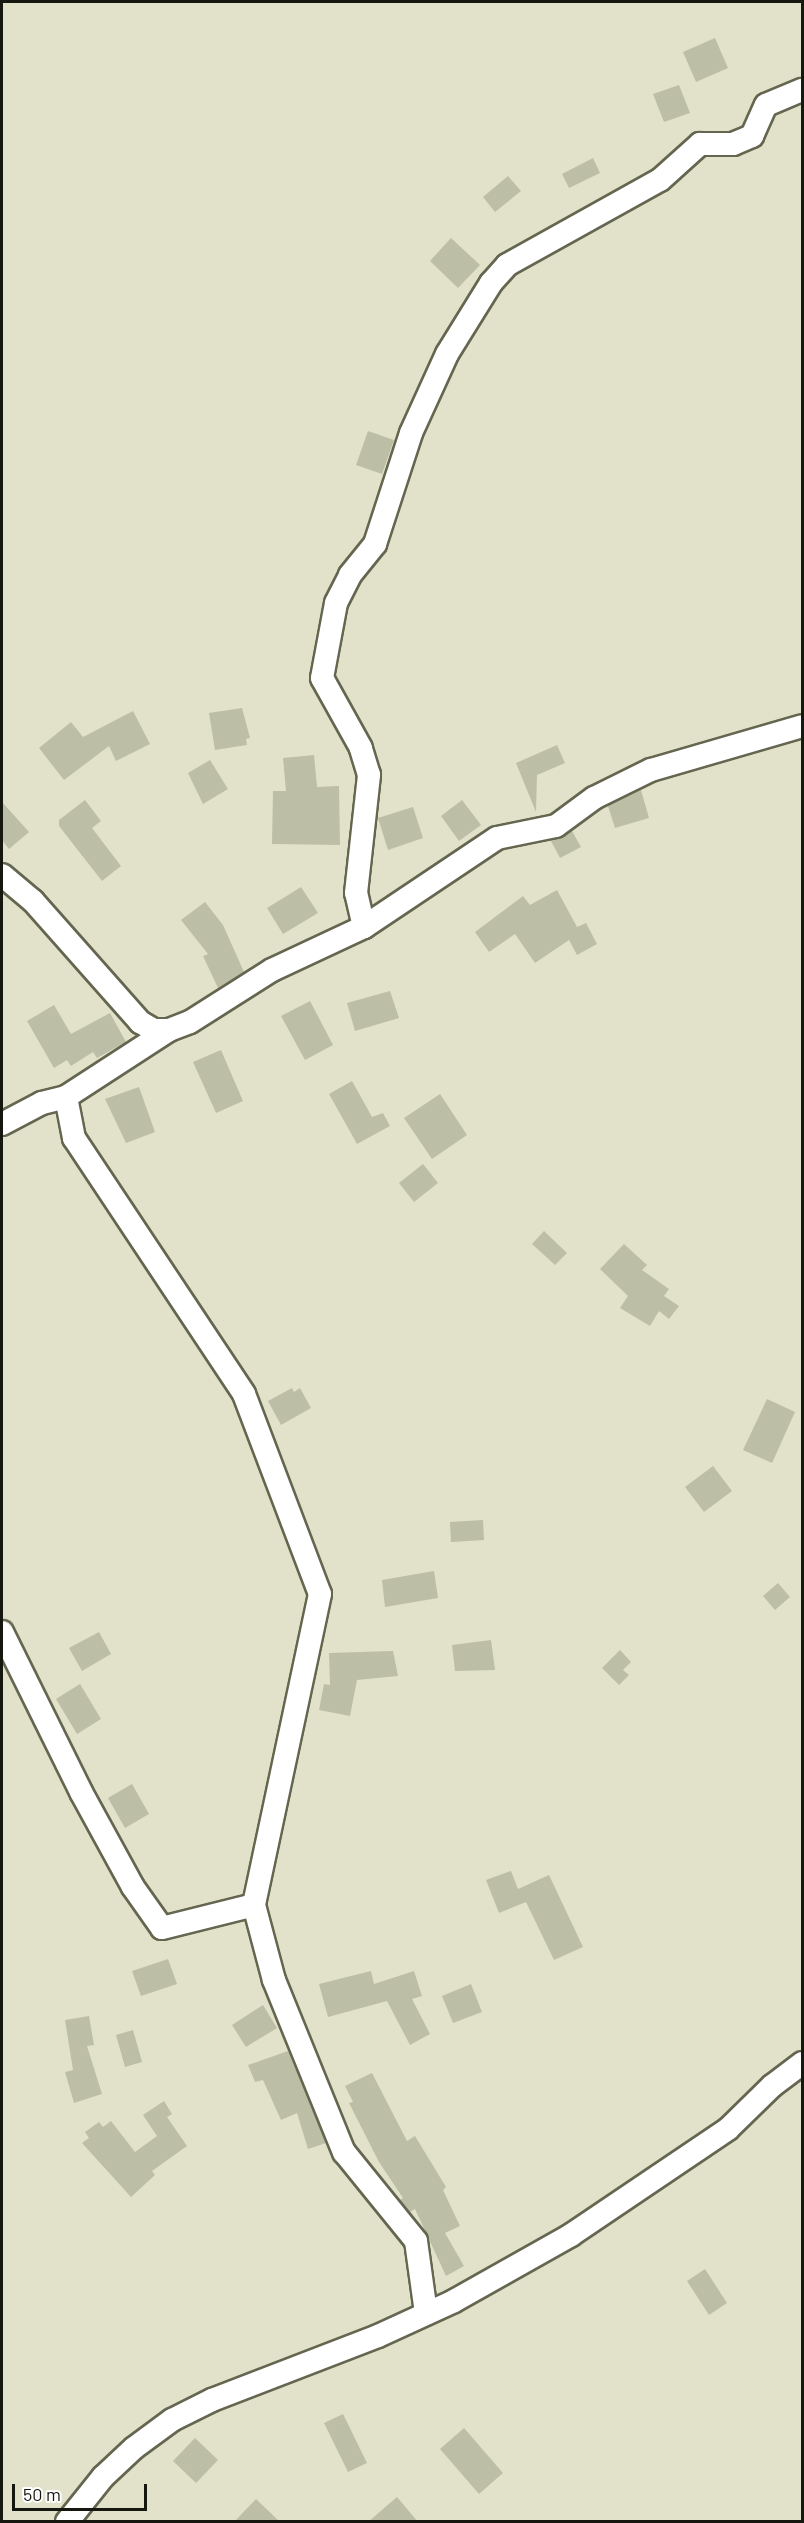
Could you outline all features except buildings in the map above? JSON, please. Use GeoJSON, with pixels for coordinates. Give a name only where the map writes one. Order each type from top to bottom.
{"type":"FeatureCollection","features":[{"type":"Feature","properties":{"kind":"street"},"geometry":{"type":"LineString","coordinates":[[364,927],[356,892],[369,775],[361,748],[322,678],[336,603],[351,575],[375,544],[411,433],[447,354],[491,283],[507,265],[660,180],[700,144],[733,144],[752,136],[766,105],[802,90]]}},
{"type":"Feature","properties":{"kind":"street"},"geometry":{"type":"LineString","coordinates":[[2,1124],[42,1103],[66,1097],[169,1030],[190,1022],[272,970],[364,927],[497,838],[556,826],[594,798],[651,770],[802,726]]}},
{"type":"Feature","properties":{"kind":"street"},"geometry":{"type":"LineString","coordinates":[[2,875],[33,901],[140,1022],[154,1030],[169,1030]]}},
{"type":"Feature","properties":{"kind":"street"},"geometry":{"type":"LineString","coordinates":[[66,1097],[74,1138],[244,1394],[320,1594],[254,1905],[274,1980],[344,2151],[416,2241],[426,2313]]}},
{"type":"Feature","properties":{"kind":"street"},"geometry":{"type":"LineString","coordinates":[[2,1632],[81,1792],[133,1887],[162,1928],[254,1905]]}},
{"type":"Feature","properties":{"kind":"street"},"geometry":{"type":"LineString","coordinates":[[67,2522],[110,2470],[172,2420],[212,2400],[426,2313],[572,2235],[728,2129],[772,2086],[802,2063]]}}]}
